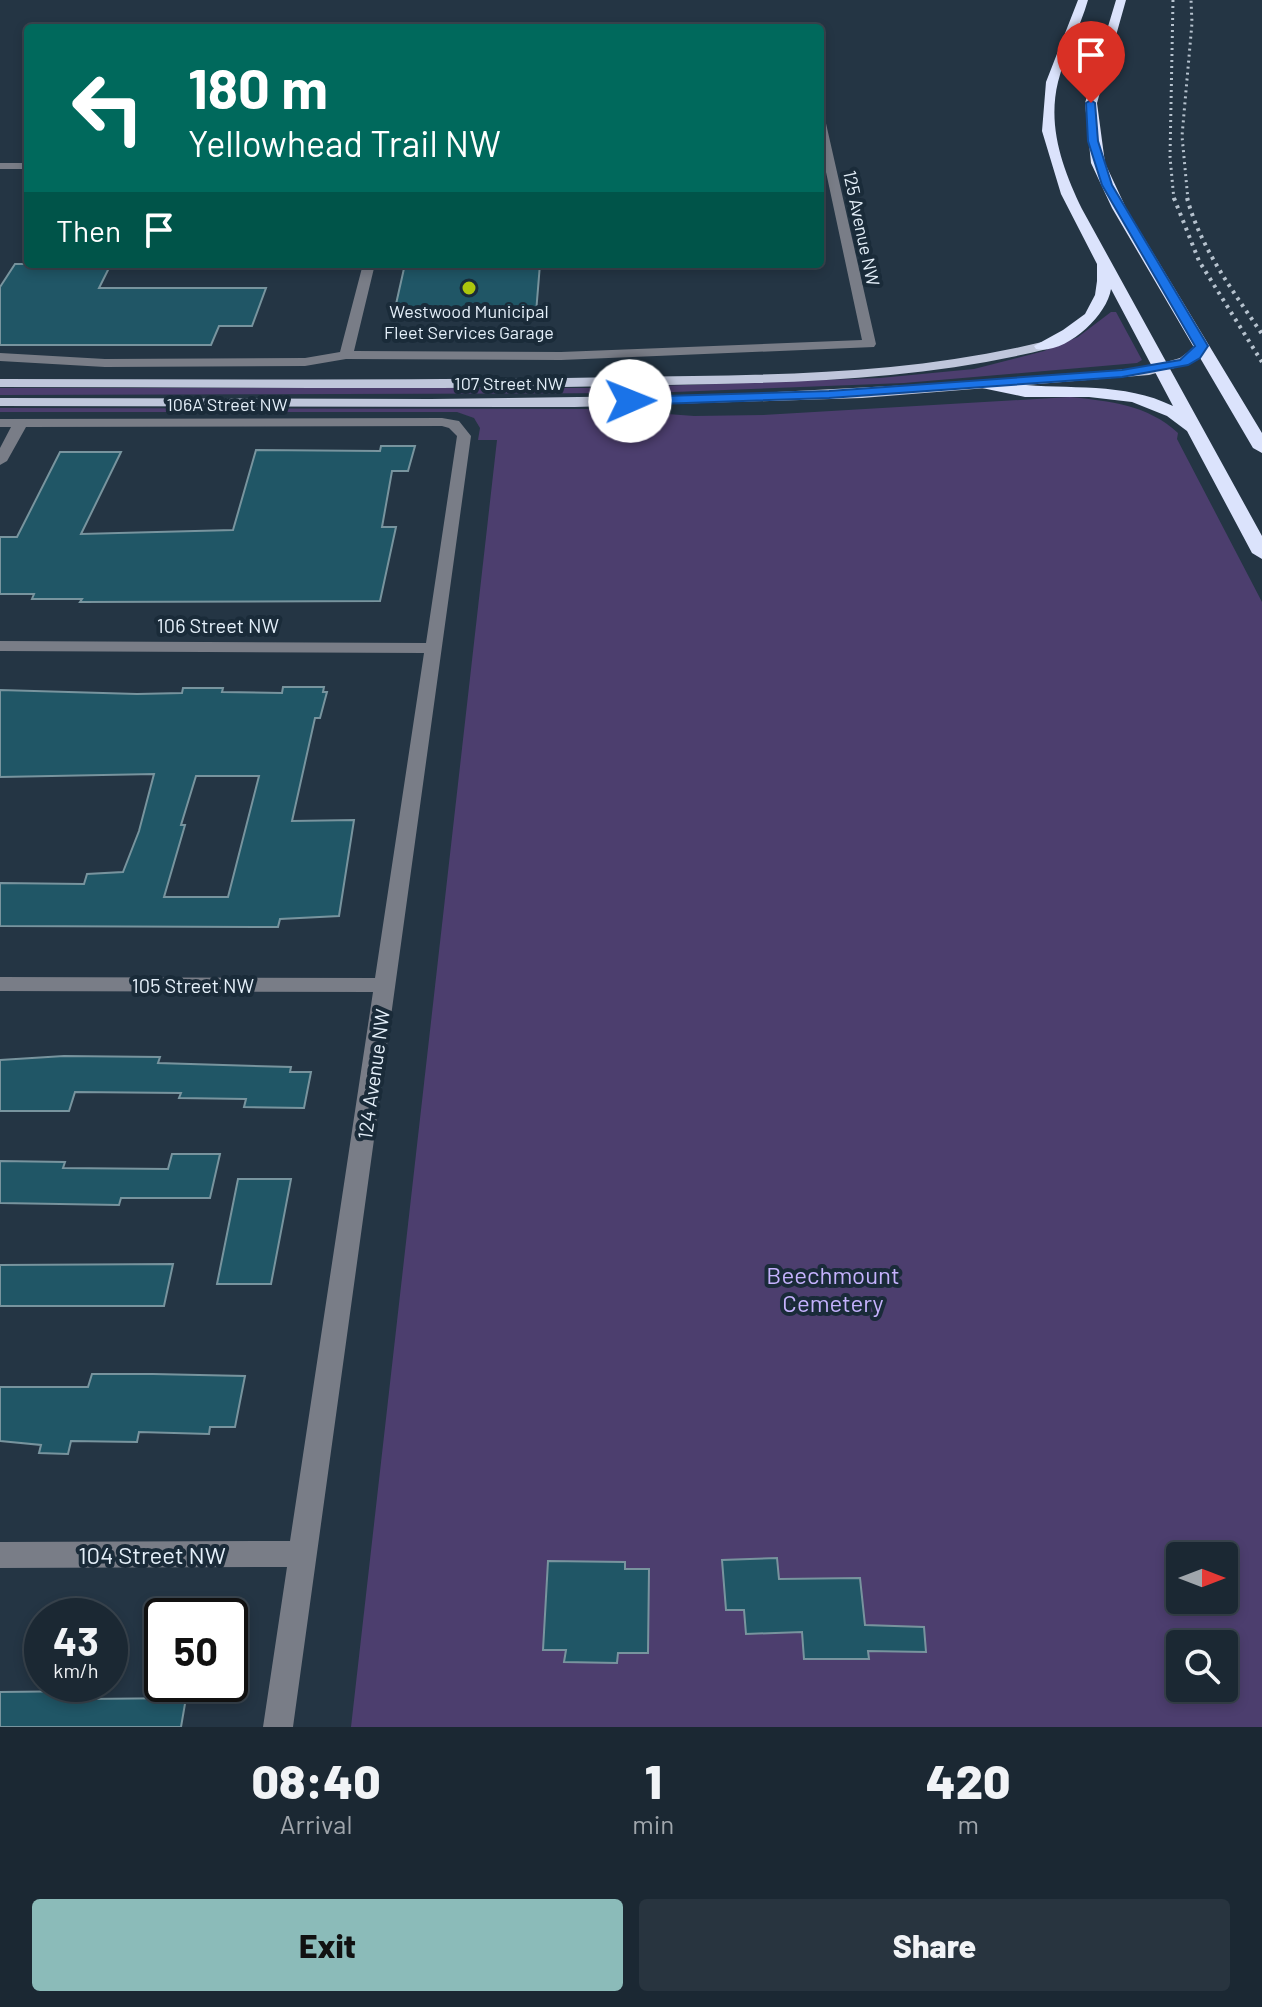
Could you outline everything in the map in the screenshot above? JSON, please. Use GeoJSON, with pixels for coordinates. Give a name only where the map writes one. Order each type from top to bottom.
{"type":"FeatureCollection","features":[{"type":"Feature","properties":{"kind":"highway"},"geometry":{"type":"LineString","coordinates":[[1083,0],[1048,99],[1049,137],[1063,184],[1262,553]]}},
{"type":"Feature","properties":{"kind":"highway"},"geometry":{"type":"LineString","coordinates":[[1121,0],[1091,103],[1098,163],[1119,208],[1262,448]]}},
{"type":"Feature","properties":{"kind":"highway"},"geometry":{"type":"LineString","coordinates":[[1042,346],[1075,329],[1101,302],[1106,285],[1102,259]]}},
{"type":"Feature","properties":{"kind":"highway"},"geometry":{"type":"LineString","coordinates":[[988,384],[1024,392],[1089,391],[1124,396],[1174,414],[1197,434]]}},
{"type":"Feature","properties":{"kind":"main road","name":"107 Street NW"},"geometry":{"type":"LineString","coordinates":[[0,383],[608,382],[800,377],[970,363],[1042,346]]}},
{"type":"Feature","properties":{"kind":"main road","name":"107 Street NW"},"geometry":{"type":"LineString","coordinates":[[0,402],[630,401],[829,395],[1160,368],[1184,363],[1195,356],[1201,346]]}},
{"type":"Feature","properties":{"kind":"street","name":"125 Avenue NW"},"geometry":{"type":"LineString","coordinates":[[824,154],[869,344]]}},
{"type":"Feature","properties":{"kind":"street"},"geometry":{"type":"LineString","coordinates":[[0,166],[24,166]]}},
{"type":"Feature","properties":{"kind":"street"},"geometry":{"type":"LineString","coordinates":[[346,355],[368,268]]}},
{"type":"Feature","properties":{"kind":"street","name":"107 Street NW"},"geometry":{"type":"LineString","coordinates":[[0,357],[105,363],[305,362],[346,355],[561,356],[869,344]]}},
{"type":"Feature","properties":{"kind":"street","name":"106A Street NW"},"geometry":{"type":"LineString","coordinates":[[0,423],[454,424]]}},
{"type":"Feature","properties":{"kind":"street"},"geometry":{"type":"LineString","coordinates":[[0,461],[21,423]]}},
{"type":"Feature","properties":{"kind":"street","name":"124 Avenue NW"},"geometry":{"type":"LineString","coordinates":[[278,1727],[464,436],[454,424]]}},
{"type":"Feature","properties":{"kind":"street","name":"106 Street NW"},"geometry":{"type":"LineString","coordinates":[[0,646],[435,648]]}},
{"type":"Feature","properties":{"kind":"street","name":"105 Street NW"},"geometry":{"type":"LineString","coordinates":[[0,984],[386,985]]}},
{"type":"Feature","properties":{"kind":"street","name":"104 Street NW"},"geometry":{"type":"LineString","coordinates":[[0,1555],[304,1554]]}},
{"type":"Feature","properties":{"kind":"green space"},"geometry":{"type":"Polygon","coordinates":[[[1111,312],[1116,312],[1142,360],[1137,363],[904,383],[648,393],[0,395],[0,388],[601,388],[880,378],[974,369],[1044,351],[1078,337],[1111,312]]]}},
{"type":"Feature","properties":{"kind":"green space","name":"Beechmount Cemetery"},"geometry":{"type":"Polygon","coordinates":[[[1070,397],[1141,410],[1178,433],[1177,439],[1262,602],[1262,1727],[351,1727],[497,440],[478,440],[480,428],[474,418],[457,412],[0,412],[0,408],[601,409],[694,416],[763,415],[1070,397]]]}},
{"type":"Feature","properties":{"kind":"building"},"geometry":{"type":"Polygon","coordinates":[[[15,264],[24,264],[24,268],[109,268],[99,288],[266,288],[252,326],[219,326],[211,345],[0,345],[0,287],[15,264]]]}},
{"type":"Feature","properties":{"kind":"building","name":"Westwood Municipal Fleet Services Garage"},"geometry":{"type":"Polygon","coordinates":[[[404,268],[540,268],[536,313],[394,313],[404,268]]]}},
{"type":"Feature","properties":{"kind":"building"},"geometry":{"type":"Polygon","coordinates":[[[381,446],[415,446],[408,471],[392,471],[382,527],[396,527],[380,601],[80,602],[82,599],[32,599],[34,594],[0,594],[0,537],[17,537],[60,452],[121,452],[81,534],[233,530],[256,450],[380,451],[381,446]]]}},
{"type":"Feature","properties":{"kind":"building"},"geometry":{"type":"Polygon","coordinates":[[[283,687],[324,687],[323,692],[327,692],[320,718],[315,718],[292,821],[354,820],[339,916],[280,919],[278,927],[0,926],[0,883],[84,884],[87,874],[123,872],[139,831],[154,774],[0,777],[0,690],[137,694],[182,693],[183,688],[223,688],[222,692],[282,693],[283,687]],[[196,776],[164,897],[228,897],[259,776],[196,776]]]}},
{"type":"Feature","properties":{"kind":"building"},"geometry":{"type":"Polygon","coordinates":[[[64,1056],[160,1057],[158,1063],[291,1067],[290,1072],[311,1072],[304,1108],[244,1107],[246,1099],[179,1098],[181,1093],[75,1092],[69,1111],[0,1111],[0,1060],[64,1056]]]}},
{"type":"Feature","properties":{"kind":"building"},"geometry":{"type":"Polygon","coordinates":[[[172,1154],[220,1154],[210,1198],[121,1198],[119,1205],[0,1203],[0,1161],[65,1162],[63,1168],[168,1169],[172,1154]]]}},
{"type":"Feature","properties":{"kind":"building"},"geometry":{"type":"Polygon","coordinates":[[[238,1179],[291,1179],[271,1284],[217,1284],[238,1179]]]}},
{"type":"Feature","properties":{"kind":"building"},"geometry":{"type":"Polygon","coordinates":[[[173,1264],[164,1306],[0,1306],[0,1265],[173,1264]]]}},
{"type":"Feature","properties":{"kind":"building"},"geometry":{"type":"Polygon","coordinates":[[[92,1374],[245,1376],[235,1427],[210,1427],[209,1434],[139,1432],[137,1442],[71,1441],[68,1454],[39,1453],[41,1445],[0,1441],[0,1387],[88,1387],[92,1374]]]}},
{"type":"Feature","properties":{"kind":"building"},"geometry":{"type":"Polygon","coordinates":[[[777,1558],[779,1579],[860,1578],[865,1625],[924,1627],[926,1652],[868,1651],[869,1659],[804,1659],[802,1632],[746,1634],[744,1610],[726,1610],[722,1560],[777,1558]]]}},
{"type":"Feature","properties":{"kind":"building"},"geometry":{"type":"Polygon","coordinates":[[[548,1561],[625,1562],[625,1569],[649,1569],[648,1653],[618,1653],[617,1663],[564,1662],[566,1650],[543,1650],[548,1561]]]}},
{"type":"Feature","properties":{"kind":"building"},"geometry":{"type":"Polygon","coordinates":[[[0,1692],[24,1692],[24,1702],[128,1702],[128,1699],[144,1698],[144,1702],[185,1702],[181,1727],[0,1727],[0,1692]]]}},
{"type":"Feature","properties":{"kind":"railway"},"geometry":{"type":"LineString","coordinates":[[1173,0],[1170,157],[1174,200]]}},
{"type":"Feature","properties":{"kind":"railway"},"geometry":{"type":"LineString","coordinates":[[1188,200],[1182,136],[1192,23],[1191,0]]}},
{"type":"Feature","properties":{"kind":"railway"},"geometry":{"type":"LineString","coordinates":[[1174,198],[1199,261],[1262,362]]}},
{"type":"Feature","properties":{"kind":"railway"},"geometry":{"type":"LineString","coordinates":[[1187,198],[1209,252],[1262,334]]}},
{"type":"Feature","properties":{"kind":"place","name":"Westwood Municipal Fleet Services Garage"},"geometry":{"type":"Point","coordinates":[469,288]}},
{"type":"Feature","properties":{"kind":"route"},"geometry":{"type":"LineString","coordinates":[[630,401],[829,395],[1122,374],[1184,363],[1195,356],[1201,346],[1107,185],[1093,141],[1091,103]]}}]}
